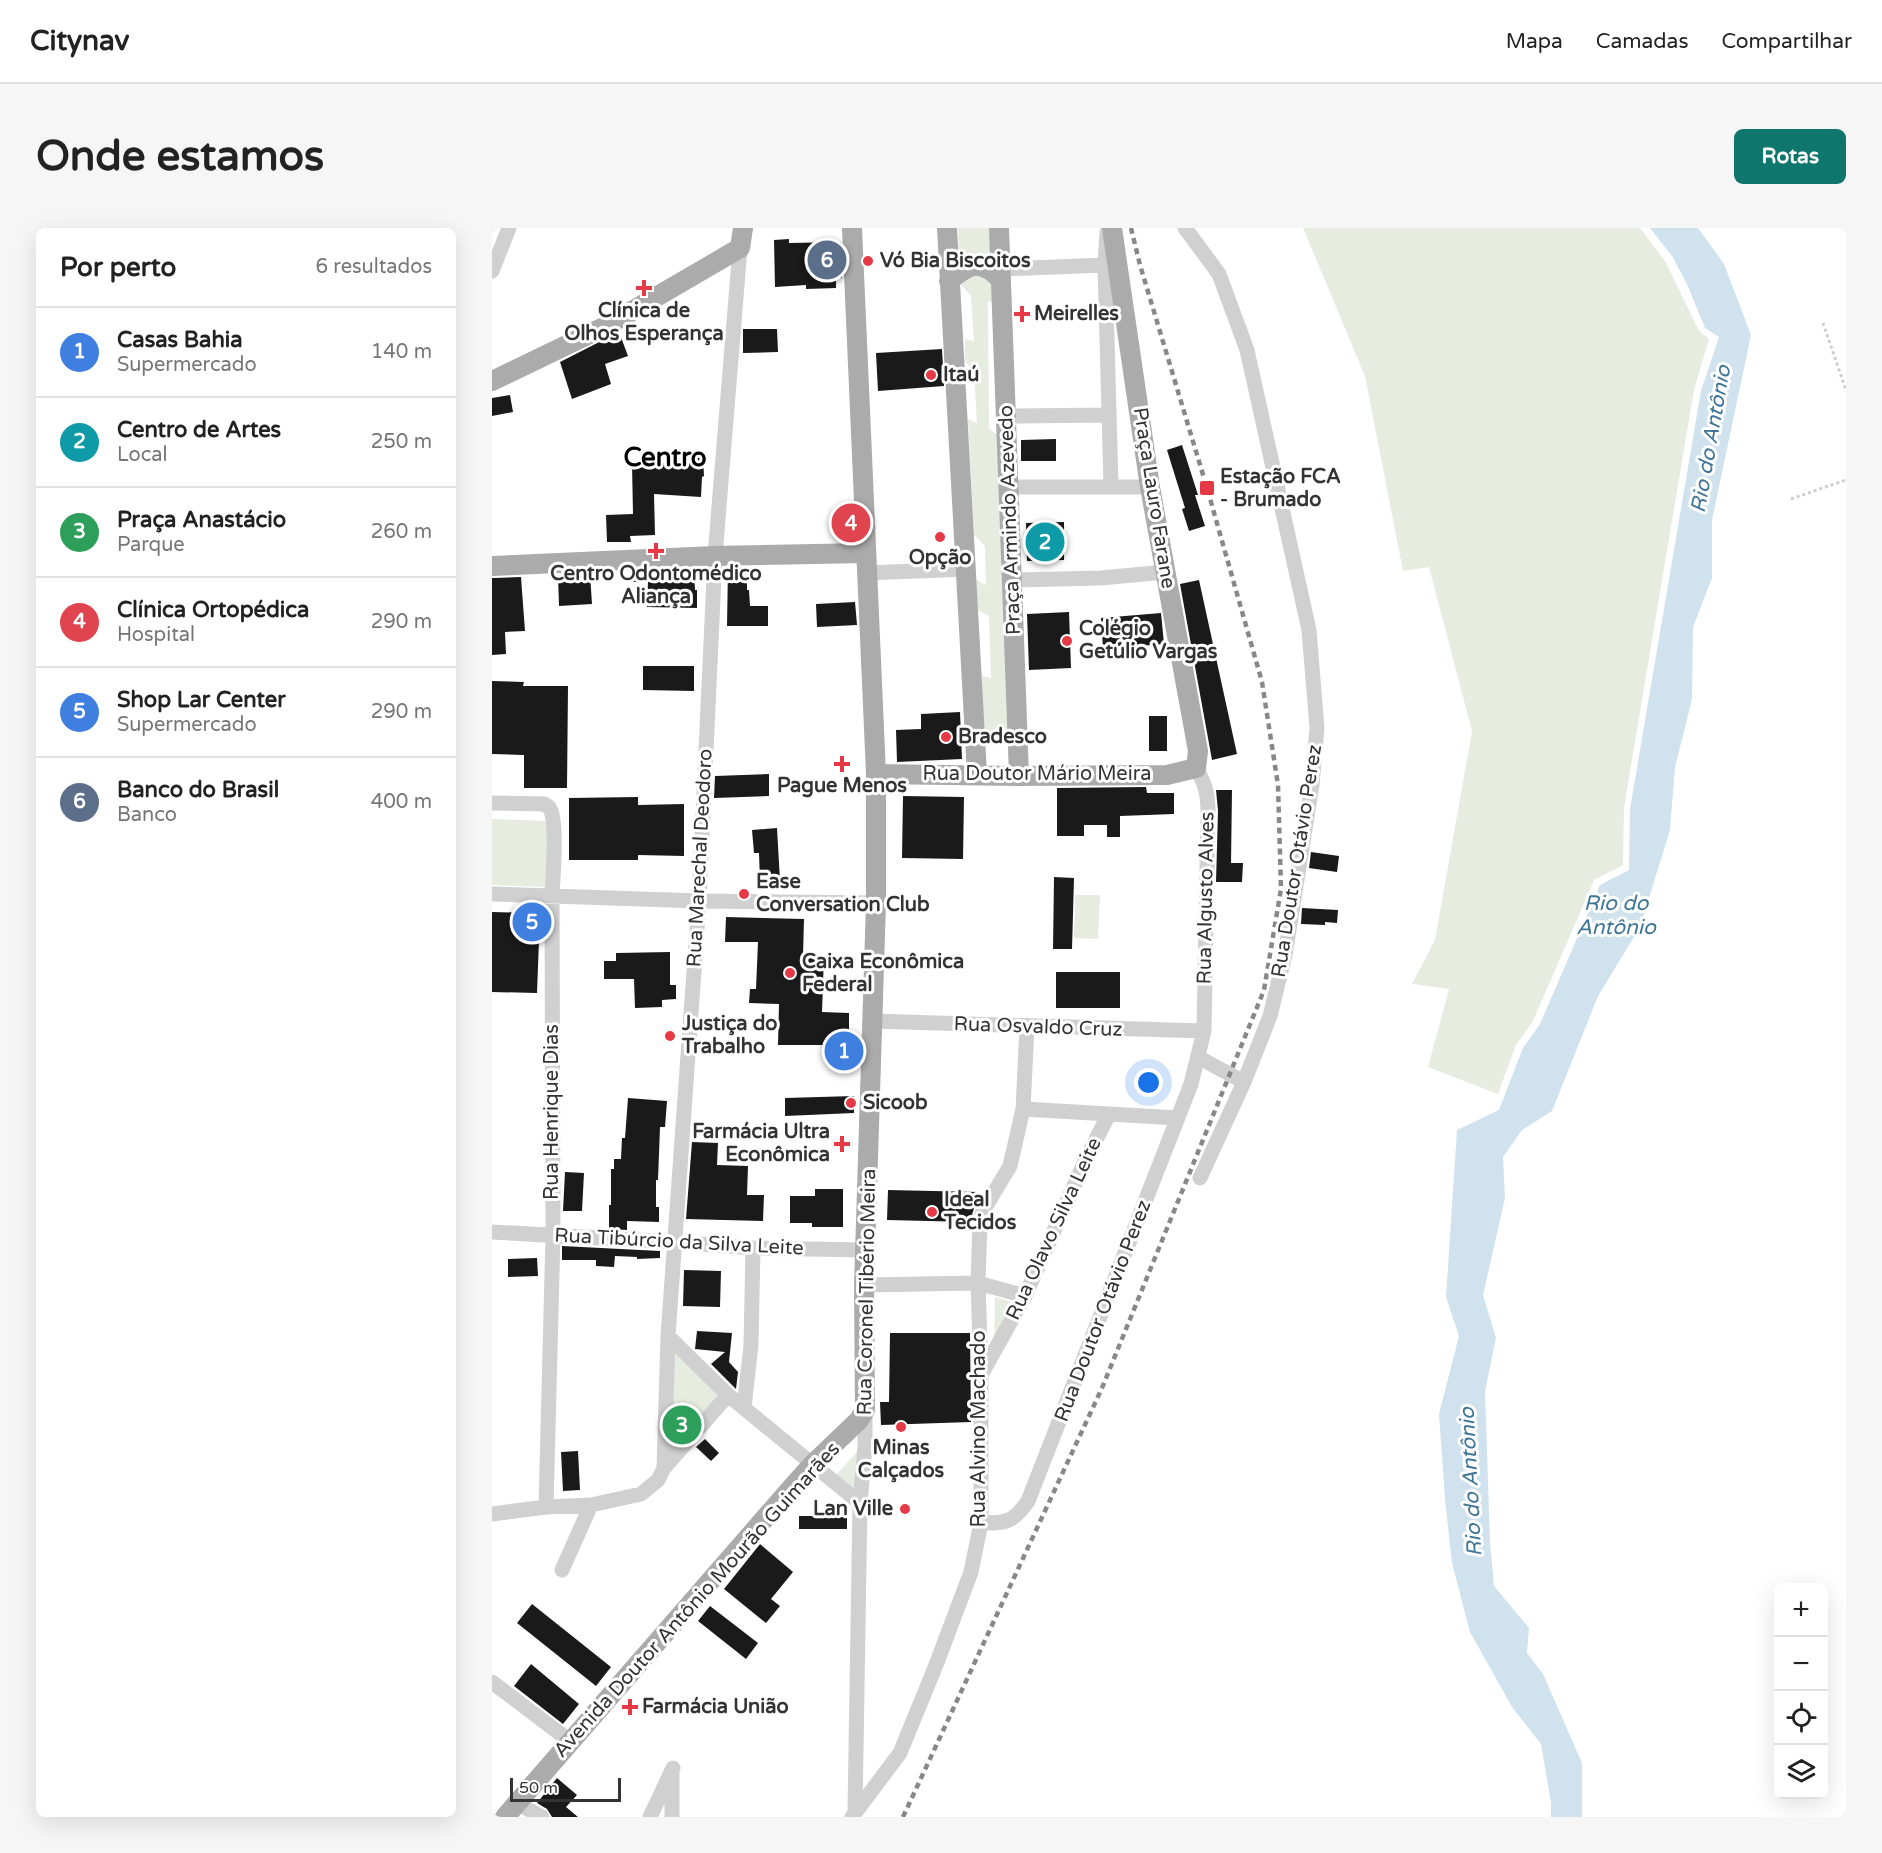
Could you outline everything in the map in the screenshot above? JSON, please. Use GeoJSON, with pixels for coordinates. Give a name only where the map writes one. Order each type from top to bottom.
{"type":"FeatureCollection","features":[{"type":"Feature","properties":{"kind":"main road"},"geometry":{"type":"LineString","coordinates":[[492,381],[608,325],[740,248],[743,228]]}},
{"type":"Feature","properties":{"kind":"main road","name":"Rua Coronel Tibério Meira"},"geometry":{"type":"LineString","coordinates":[[852,228],[876,774],[876,903],[864,1285],[865,1410]]}},
{"type":"Feature","properties":{"kind":"main road"},"geometry":{"type":"LineString","coordinates":[[947,228],[977,774]]}},
{"type":"Feature","properties":{"kind":"main road","name":"Praça Armindo Azevedo"},"geometry":{"type":"LineString","coordinates":[[999,228],[1019,776]]}},
{"type":"Feature","properties":{"kind":"main road","name":"Praça Lauro Farane"},"geometry":{"type":"LineString","coordinates":[[1110,228],[1150,487],[1198,751],[1196,768]]}},
{"type":"Feature","properties":{"kind":"main road"},"geometry":{"type":"LineString","coordinates":[[949,281],[967,266],[976,264],[1001,274]]}},
{"type":"Feature","properties":{"kind":"main road"},"geometry":{"type":"LineString","coordinates":[[492,566],[716,556],[866,563]]}},
{"type":"Feature","properties":{"kind":"main road","name":"Rua Doutor Mário Meira"},"geometry":{"type":"LineString","coordinates":[[876,774],[1019,776],[1167,774],[1196,768]]}},
{"type":"Feature","properties":{"kind":"main road","name":"Avenida Doutor Antônio Mourão Guimarães"},"geometry":{"type":"LineString","coordinates":[[511,1810],[813,1464],[859,1420],[865,1410]]}},
{"type":"Feature","properties":{"kind":"street"},"geometry":{"type":"LineString","coordinates":[[492,271],[509,228]]}},
{"type":"Feature","properties":{"kind":"street","name":"Praça Lauro Farane"},"geometry":{"type":"LineString","coordinates":[[1110,228],[1105,265],[1111,486]]}},
{"type":"Feature","properties":{"kind":"street","name":"Rua Doutor Otávio Perez"},"geometry":{"type":"LineString","coordinates":[[1185,228],[1219,274],[1247,350],[1310,630],[1317,728],[1312,785],[1285,956],[1270,1016],[1244,1082],[1200,1178]]}},
{"type":"Feature","properties":{"kind":"street","name":"Rua Marechal Deodoro"},"geometry":{"type":"LineString","coordinates":[[664,1468],[668,1336],[699,901],[716,556],[740,248]]}},
{"type":"Feature","properties":{"kind":"street"},"geometry":{"type":"LineString","coordinates":[[1001,274],[1105,265]]}},
{"type":"Feature","properties":{"kind":"street"},"geometry":{"type":"LineString","coordinates":[[1006,416],[1109,415]]}},
{"type":"Feature","properties":{"kind":"street"},"geometry":{"type":"LineString","coordinates":[[1009,487],[1150,487]]}},
{"type":"Feature","properties":{"kind":"street"},"geometry":{"type":"LineString","coordinates":[[866,563],[967,569]]}},
{"type":"Feature","properties":{"kind":"street"},"geometry":{"type":"LineString","coordinates":[[1012,580],[1101,578],[1165,572]]}},
{"type":"Feature","properties":{"kind":"street","name":"Rua Algusto Alves"},"geometry":{"type":"LineString","coordinates":[[1196,768],[1204,780],[1208,795],[1204,1032]]}},
{"type":"Feature","properties":{"kind":"street","name":"Rua Henrique Dias"},"geometry":{"type":"LineString","coordinates":[[492,803],[544,804],[552,812],[554,843],[552,896],[553,1235],[546,1507]]}},
{"type":"Feature","properties":{"kind":"street"},"geometry":{"type":"LineString","coordinates":[[492,894],[699,901],[876,903]]}},
{"type":"Feature","properties":{"kind":"street","name":"Rua Osvaldo Cruz"},"geometry":{"type":"LineString","coordinates":[[872,1021],[1204,1032]]}},
{"type":"Feature","properties":{"kind":"street","name":"Rua Alvino Machado"},"geometry":{"type":"LineString","coordinates":[[853,1814],[900,1753],[971,1572],[981,1523],[981,1374],[978,1283],[980,1221],[983,1211],[1010,1166],[1023,1109],[1027,1027]]}},
{"type":"Feature","properties":{"kind":"street","name":"Rua Doutor Otávio Perez"},"geometry":{"type":"LineString","coordinates":[[981,1523],[1005,1523],[1020,1513],[1029,1501],[1191,1084],[1204,1032]]}},
{"type":"Feature","properties":{"kind":"street"},"geometry":{"type":"LineString","coordinates":[[1198,1057],[1244,1082]]}},
{"type":"Feature","properties":{"kind":"street"},"geometry":{"type":"LineString","coordinates":[[1023,1109],[1178,1118]]}},
{"type":"Feature","properties":{"kind":"street","name":"Rua Olavo Silva Leite"},"geometry":{"type":"LineString","coordinates":[[981,1374],[1025,1296],[1086,1159],[1109,1114]]}},
{"type":"Feature","properties":{"kind":"street","name":"Rua Tibúrcio da Silva Leite"},"geometry":{"type":"LineString","coordinates":[[492,1232],[753,1248],[866,1250]]}},
{"type":"Feature","properties":{"kind":"street"},"geometry":{"type":"LineString","coordinates":[[744,1408],[751,1345],[753,1248]]}},
{"type":"Feature","properties":{"kind":"street"},"geometry":{"type":"LineString","coordinates":[[864,1285],[978,1283],[1025,1296]]}},
{"type":"Feature","properties":{"kind":"street"},"geometry":{"type":"LineString","coordinates":[[668,1336],[728,1395],[860,1503]]}},
{"type":"Feature","properties":{"kind":"street"},"geometry":{"type":"LineString","coordinates":[[492,1514],[546,1507],[591,1505],[641,1494],[658,1480],[664,1468],[728,1395]]}},
{"type":"Feature","properties":{"kind":"street","name":"Rua Coronel Tibério Meira"},"geometry":{"type":"LineString","coordinates":[[853,1814],[860,1503],[865,1447],[865,1410]]}},
{"type":"Feature","properties":{"kind":"street"},"geometry":{"type":"LineString","coordinates":[[562,1570],[591,1505]]}},
{"type":"Feature","properties":{"kind":"street"},"geometry":{"type":"LineString","coordinates":[[492,1682],[571,1742]]}},
{"type":"Feature","properties":{"kind":"street"},"geometry":{"type":"LineString","coordinates":[[650,1817],[672,1768],[672,1817]]}},
{"type":"Feature","properties":{"kind":"street"},"geometry":{"type":"LineString","coordinates":[[511,1810],[543,1817]]}},
{"type":"Feature","properties":{"kind":"path"},"geometry":{"type":"LineString","coordinates":[[1823,323],[1846,390]]}},
{"type":"Feature","properties":{"kind":"path"},"geometry":{"type":"LineString","coordinates":[[1791,499],[1846,480]]}},
{"type":"Feature","properties":{"kind":"shaded area"},"geometry":{"type":"Polygon","coordinates":[[[958,228],[992,228],[994,259],[977,257],[959,260],[958,228]]]}},
{"type":"Feature","properties":{"kind":"shaded area"},"geometry":{"type":"Polygon","coordinates":[[[1303,228],[1640,228],[1665,261],[1699,331],[1709,339],[1694,390],[1624,807],[1623,865],[1594,880],[1533,1021],[1516,1045],[1498,1094],[1428,1067],[1449,989],[1412,984],[1435,940],[1472,731],[1429,567],[1403,571],[1365,376],[1303,228]]]}},
{"type":"Feature","properties":{"kind":"shaded area"},"geometry":{"type":"Polygon","coordinates":[[[988,273],[997,301],[988,302],[989,429],[1000,436],[1008,734],[1006,742],[1000,746],[992,746],[988,740],[983,713],[982,676],[991,678],[989,616],[978,610],[976,580],[986,585],[985,546],[974,535],[968,419],[977,423],[974,372],[965,361],[965,339],[974,341],[971,296],[961,285],[963,278],[988,273]]]}},
{"type":"Feature","properties":{"kind":"shaded area"},"geometry":{"type":"Polygon","coordinates":[[[492,819],[550,821],[547,887],[492,885],[492,819]]]}},
{"type":"Feature","properties":{"kind":"shaded area"},"geometry":{"type":"Polygon","coordinates":[[[1075,895],[1100,895],[1098,939],[1074,938],[1075,895]]]}},
{"type":"Feature","properties":{"kind":"shaded area"},"geometry":{"type":"Polygon","coordinates":[[[995,1297],[1026,1306],[994,1359],[995,1297]]]}},
{"type":"Feature","properties":{"kind":"shaded area"},"geometry":{"type":"Polygon","coordinates":[[[673,1350],[722,1394],[668,1456],[673,1350]]]}},
{"type":"Feature","properties":{"kind":"shaded area"},"geometry":{"type":"Polygon","coordinates":[[[862,1446],[862,1499],[835,1476],[862,1446]]]}},
{"type":"Feature","properties":{"kind":"water","name":"Rio do Antônio"},"geometry":{"type":"Polygon","coordinates":[[[1650,228],[1698,228],[1724,264],[1751,335],[1712,520],[1712,578],[1693,627],[1692,699],[1675,767],[1670,830],[1640,927],[1598,996],[1552,1111],[1522,1130],[1503,1157],[1505,1198],[1483,1295],[1496,1338],[1485,1391],[1490,1543],[1494,1586],[1529,1628],[1527,1653],[1543,1674],[1582,1763],[1582,1817],[1551,1817],[1551,1803],[1541,1744],[1512,1707],[1470,1632],[1452,1563],[1439,1414],[1459,1336],[1446,1297],[1457,1130],[1499,1110],[1523,1048],[1540,1024],[1600,885],[1629,870],[1630,809],[1701,391],[1719,337],[1705,328],[1687,284],[1672,256],[1650,228]]]}},
{"type":"Feature","properties":{"kind":"building"},"geometry":{"type":"Polygon","coordinates":[[[789,239],[789,243],[841,242],[842,278],[836,278],[836,288],[806,289],[806,285],[775,287],[774,240],[789,239]]]}},
{"type":"Feature","properties":{"kind":"building"},"geometry":{"type":"Polygon","coordinates":[[[743,329],[777,329],[778,352],[743,353],[743,329]]]}},
{"type":"Feature","properties":{"kind":"building"},"geometry":{"type":"Polygon","coordinates":[[[619,332],[628,356],[605,364],[611,384],[572,399],[560,362],[619,332]]]}},
{"type":"Feature","properties":{"kind":"building"},"geometry":{"type":"Polygon","coordinates":[[[942,349],[944,386],[878,391],[876,353],[942,349]]]}},
{"type":"Feature","properties":{"kind":"building"},"geometry":{"type":"Polygon","coordinates":[[[510,395],[513,412],[492,416],[492,398],[510,395]]]}},
{"type":"Feature","properties":{"kind":"building"},"geometry":{"type":"Polygon","coordinates":[[[1056,439],[1056,461],[1021,461],[1021,440],[1056,439]]]}},
{"type":"Feature","properties":{"kind":"building"},"geometry":{"type":"Polygon","coordinates":[[[1182,445],[1205,526],[1189,531],[1182,509],[1185,508],[1167,450],[1182,445]]]}},
{"type":"Feature","properties":{"kind":"building"},"geometry":{"type":"Polygon","coordinates":[[[703,456],[704,476],[702,477],[701,497],[654,494],[655,535],[630,536],[631,542],[607,542],[606,515],[633,514],[632,464],[667,463],[666,458],[703,456]]]}},
{"type":"Feature","properties":{"kind":"building"},"geometry":{"type":"Polygon","coordinates":[[[1064,522],[1064,560],[1027,561],[1026,523],[1064,522]]]}},
{"type":"Feature","properties":{"kind":"building"},"geometry":{"type":"Polygon","coordinates":[[[747,567],[750,606],[768,606],[768,626],[727,626],[728,568],[747,567]]]}},
{"type":"Feature","properties":{"kind":"building"},"geometry":{"type":"Polygon","coordinates":[[[694,569],[697,608],[647,607],[648,581],[633,582],[633,572],[694,569]]]}},
{"type":"Feature","properties":{"kind":"building"},"geometry":{"type":"Polygon","coordinates":[[[590,574],[592,604],[559,606],[558,575],[590,574]]]}},
{"type":"Feature","properties":{"kind":"building"},"geometry":{"type":"Polygon","coordinates":[[[521,577],[525,631],[505,632],[506,654],[492,655],[492,578],[521,577]]]}},
{"type":"Feature","properties":{"kind":"building"},"geometry":{"type":"Polygon","coordinates":[[[1199,580],[1237,754],[1212,760],[1180,584],[1199,580]]]}},
{"type":"Feature","properties":{"kind":"building"},"geometry":{"type":"Polygon","coordinates":[[[855,602],[857,625],[817,627],[816,604],[855,602]]]}},
{"type":"Feature","properties":{"kind":"building"},"geometry":{"type":"Polygon","coordinates":[[[1069,612],[1071,668],[1029,670],[1027,614],[1069,612]]]}},
{"type":"Feature","properties":{"kind":"building"},"geometry":{"type":"Polygon","coordinates":[[[1161,613],[1164,644],[1103,649],[1101,618],[1161,613]]]}},
{"type":"Feature","properties":{"kind":"building"},"geometry":{"type":"Polygon","coordinates":[[[643,666],[694,666],[694,691],[643,690],[643,666]]]}},
{"type":"Feature","properties":{"kind":"building"},"geometry":{"type":"Polygon","coordinates":[[[492,681],[524,682],[523,686],[568,686],[567,788],[524,788],[524,755],[492,754],[492,681]]]}},
{"type":"Feature","properties":{"kind":"building"},"geometry":{"type":"Polygon","coordinates":[[[960,712],[962,759],[897,762],[896,730],[921,729],[921,714],[960,712]]]}},
{"type":"Feature","properties":{"kind":"building"},"geometry":{"type":"Polygon","coordinates":[[[1149,716],[1167,716],[1167,751],[1149,751],[1149,716]]]}},
{"type":"Feature","properties":{"kind":"building"},"geometry":{"type":"Polygon","coordinates":[[[769,774],[769,796],[714,798],[715,776],[769,774]]]}},
{"type":"Feature","properties":{"kind":"building"},"geometry":{"type":"Polygon","coordinates":[[[1146,787],[1147,793],[1174,793],[1174,814],[1120,816],[1120,837],[1107,837],[1107,825],[1084,825],[1084,836],[1057,836],[1057,788],[1146,787]]]}},
{"type":"Feature","properties":{"kind":"building"},"geometry":{"type":"Polygon","coordinates":[[[1216,790],[1232,790],[1231,863],[1243,863],[1242,882],[1216,882],[1218,811],[1216,790]]]}},
{"type":"Feature","properties":{"kind":"building"},"geometry":{"type":"Polygon","coordinates":[[[903,796],[964,797],[963,859],[902,858],[903,796]]]}},
{"type":"Feature","properties":{"kind":"building"},"geometry":{"type":"Polygon","coordinates":[[[638,797],[638,805],[684,804],[684,856],[638,855],[638,860],[569,860],[569,798],[638,797]]]}},
{"type":"Feature","properties":{"kind":"building"},"geometry":{"type":"Polygon","coordinates":[[[777,828],[780,881],[760,882],[759,853],[754,853],[752,830],[777,828]]]}},
{"type":"Feature","properties":{"kind":"building"},"geometry":{"type":"Polygon","coordinates":[[[1311,852],[1339,856],[1337,872],[1309,868],[1311,852]]]}},
{"type":"Feature","properties":{"kind":"building"},"geometry":{"type":"Polygon","coordinates":[[[1054,877],[1074,878],[1072,949],[1053,949],[1054,877]]]}},
{"type":"Feature","properties":{"kind":"building"},"geometry":{"type":"Polygon","coordinates":[[[1302,908],[1338,910],[1337,923],[1301,924],[1302,908]]]}},
{"type":"Feature","properties":{"kind":"building"},"geometry":{"type":"Polygon","coordinates":[[[492,912],[540,913],[537,993],[492,992],[492,912]]]}},
{"type":"Feature","properties":{"kind":"building"},"geometry":{"type":"Polygon","coordinates":[[[726,917],[804,919],[803,956],[824,956],[822,1012],[849,1013],[849,1037],[833,1037],[833,1045],[778,1045],[779,1004],[749,1003],[750,989],[756,989],[758,942],[725,942],[726,917]]]}},
{"type":"Feature","properties":{"kind":"building"},"geometry":{"type":"Polygon","coordinates":[[[670,952],[670,985],[676,985],[676,999],[662,1000],[662,1007],[635,1008],[634,979],[604,979],[604,961],[616,961],[616,953],[670,952]]]}},
{"type":"Feature","properties":{"kind":"building"},"geometry":{"type":"Polygon","coordinates":[[[1056,972],[1120,972],[1120,1008],[1056,1008],[1056,972]]]}},
{"type":"Feature","properties":{"kind":"building"},"geometry":{"type":"Polygon","coordinates":[[[854,1096],[854,1113],[785,1116],[785,1098],[854,1096]]]}},
{"type":"Feature","properties":{"kind":"building"},"geometry":{"type":"Polygon","coordinates":[[[628,1098],[667,1101],[665,1127],[660,1127],[658,1180],[656,1180],[656,1207],[659,1207],[659,1222],[627,1221],[627,1230],[609,1229],[611,1169],[614,1169],[614,1159],[621,1159],[628,1098]]]}},
{"type":"Feature","properties":{"kind":"building"},"geometry":{"type":"Polygon","coordinates":[[[692,1142],[718,1143],[717,1165],[748,1166],[747,1195],[764,1195],[763,1221],[686,1219],[692,1142]]]}},
{"type":"Feature","properties":{"kind":"building"},"geometry":{"type":"Polygon","coordinates":[[[565,1172],[584,1173],[582,1211],[563,1211],[565,1172]]]}},
{"type":"Feature","properties":{"kind":"building"},"geometry":{"type":"Polygon","coordinates":[[[815,1189],[843,1189],[843,1227],[812,1227],[812,1223],[790,1223],[790,1196],[815,1196],[815,1189]]]}},
{"type":"Feature","properties":{"kind":"building","name":"Ideal Tecidos"},"geometry":{"type":"Polygon","coordinates":[[[888,1190],[978,1192],[978,1200],[970,1222],[887,1220],[888,1190]]]}},
{"type":"Feature","properties":{"kind":"building"},"geometry":{"type":"Polygon","coordinates":[[[562,1246],[660,1251],[660,1258],[637,1259],[637,1257],[615,1256],[614,1267],[596,1266],[596,1260],[562,1260],[562,1246]]]}},
{"type":"Feature","properties":{"kind":"building"},"geometry":{"type":"Polygon","coordinates":[[[537,1258],[538,1276],[508,1277],[508,1259],[537,1258]]]}},
{"type":"Feature","properties":{"kind":"building"},"geometry":{"type":"Polygon","coordinates":[[[684,1270],[721,1271],[720,1307],[683,1306],[684,1270]]]}},
{"type":"Feature","properties":{"kind":"building"},"geometry":{"type":"Polygon","coordinates":[[[697,1331],[732,1333],[729,1362],[738,1372],[736,1389],[711,1364],[725,1352],[695,1349],[697,1331]]]}},
{"type":"Feature","properties":{"kind":"building"},"geometry":{"type":"Polygon","coordinates":[[[890,1333],[970,1333],[971,1422],[881,1425],[880,1402],[889,1402],[890,1333]]]}},
{"type":"Feature","properties":{"kind":"building"},"geometry":{"type":"Polygon","coordinates":[[[705,1439],[719,1453],[711,1461],[696,1447],[705,1439]]]}},
{"type":"Feature","properties":{"kind":"building"},"geometry":{"type":"Polygon","coordinates":[[[578,1451],[580,1490],[563,1491],[561,1452],[578,1451]]]}},
{"type":"Feature","properties":{"kind":"building"},"geometry":{"type":"Polygon","coordinates":[[[799,1516],[847,1516],[847,1529],[799,1529],[799,1516]]]}},
{"type":"Feature","properties":{"kind":"building"},"geometry":{"type":"Polygon","coordinates":[[[760,1544],[793,1572],[771,1599],[780,1606],[766,1623],[724,1589],[760,1544]]]}},
{"type":"Feature","properties":{"kind":"building"},"geometry":{"type":"Polygon","coordinates":[[[532,1604],[611,1667],[596,1686],[517,1623],[532,1604]]]}},
{"type":"Feature","properties":{"kind":"building"},"geometry":{"type":"Polygon","coordinates":[[[710,1606],[758,1643],[746,1659],[698,1621],[710,1606]]]}},
{"type":"Feature","properties":{"kind":"building"},"geometry":{"type":"Polygon","coordinates":[[[531,1664],[579,1704],[563,1724],[514,1686],[531,1664]]]}},
{"type":"Feature","properties":{"kind":"building"},"geometry":{"type":"Polygon","coordinates":[[[557,1778],[577,1795],[566,1807],[578,1817],[552,1817],[547,1809],[537,1803],[557,1778]]]}},
{"type":"Feature","properties":{"kind":"railway"},"geometry":{"type":"LineString","coordinates":[[903,1817],[1102,1388],[1264,990],[1281,889],[1278,785],[1262,682],[1131,228]]}},
{"type":"Feature","properties":{"kind":"place","name":"Banco do Brasil"},"geometry":{"type":"Point","coordinates":[827,260]}},
{"type":"Feature","properties":{"kind":"place","name":"Vó Bia Biscoitos"},"geometry":{"type":"Point","coordinates":[868,261]}},
{"type":"Feature","properties":{"kind":"place","name":"Clínica de Olhos Esperança"},"geometry":{"type":"Point","coordinates":[644,288]}},
{"type":"Feature","properties":{"kind":"place","name":"Meirelles"},"geometry":{"type":"Point","coordinates":[1022,314]}},
{"type":"Feature","properties":{"kind":"place","name":"Itaú"},"geometry":{"type":"Point","coordinates":[931,375]}},
{"type":"Feature","properties":{"kind":"place","name":"Estação FCA - Brumado"},"geometry":{"type":"Point","coordinates":[1207,488]}},
{"type":"Feature","properties":{"kind":"place","name":"Clínica Ortopédica"},"geometry":{"type":"Point","coordinates":[851,523]}},
{"type":"Feature","properties":{"kind":"place","name":"Opção"},"geometry":{"type":"Point","coordinates":[940,537]}},
{"type":"Feature","properties":{"kind":"place","name":"Centro de Artes"},"geometry":{"type":"Point","coordinates":[1045,542]}},
{"type":"Feature","properties":{"kind":"place","name":"Centro Odontomédico Aliança"},"geometry":{"type":"Point","coordinates":[656,551]}},
{"type":"Feature","properties":{"kind":"place","name":"Colégio Getúlio Vargas"},"geometry":{"type":"Point","coordinates":[1067,641]}},
{"type":"Feature","properties":{"kind":"place","name":"Bradesco"},"geometry":{"type":"Point","coordinates":[946,737]}},
{"type":"Feature","properties":{"kind":"place","name":"Pague Menos"},"geometry":{"type":"Point","coordinates":[842,764]}},
{"type":"Feature","properties":{"kind":"place","name":"Ease Conversation Club"},"geometry":{"type":"Point","coordinates":[744,894]}},
{"type":"Feature","properties":{"kind":"place","name":"Shop Lar Center"},"geometry":{"type":"Point","coordinates":[532,922]}},
{"type":"Feature","properties":{"kind":"place","name":"Caixa Econômica Federal"},"geometry":{"type":"Point","coordinates":[790,973]}},
{"type":"Feature","properties":{"kind":"place","name":"Justiça do Trabalho"},"geometry":{"type":"Point","coordinates":[670,1036]}},
{"type":"Feature","properties":{"kind":"place","name":"Casas Bahia"},"geometry":{"type":"Point","coordinates":[844,1051]}},
{"type":"Feature","properties":{"kind":"place","name":"Sicoob"},"geometry":{"type":"Point","coordinates":[851,1103]}},
{"type":"Feature","properties":{"kind":"place","name":"Farmácia Ultra Econômica"},"geometry":{"type":"Point","coordinates":[842,1144]}},
{"type":"Feature","properties":{"kind":"place","name":"Ideal Tecidos"},"geometry":{"type":"Point","coordinates":[932,1212]}},
{"type":"Feature","properties":{"kind":"place","name":"Praça Anastácio"},"geometry":{"type":"Point","coordinates":[682,1425]}},
{"type":"Feature","properties":{"kind":"place","name":"Minas Calçados"},"geometry":{"type":"Point","coordinates":[901,1427]}},
{"type":"Feature","properties":{"kind":"place","name":"Lan Ville"},"geometry":{"type":"Point","coordinates":[905,1509]}},
{"type":"Feature","properties":{"kind":"place","name":"Farmácia União"},"geometry":{"type":"Point","coordinates":[630,1707]}},
{"type":"Feature","properties":{"kind":"district","name":"Centro"},"geometry":{"type":"Point","coordinates":[665,457]}}]}
